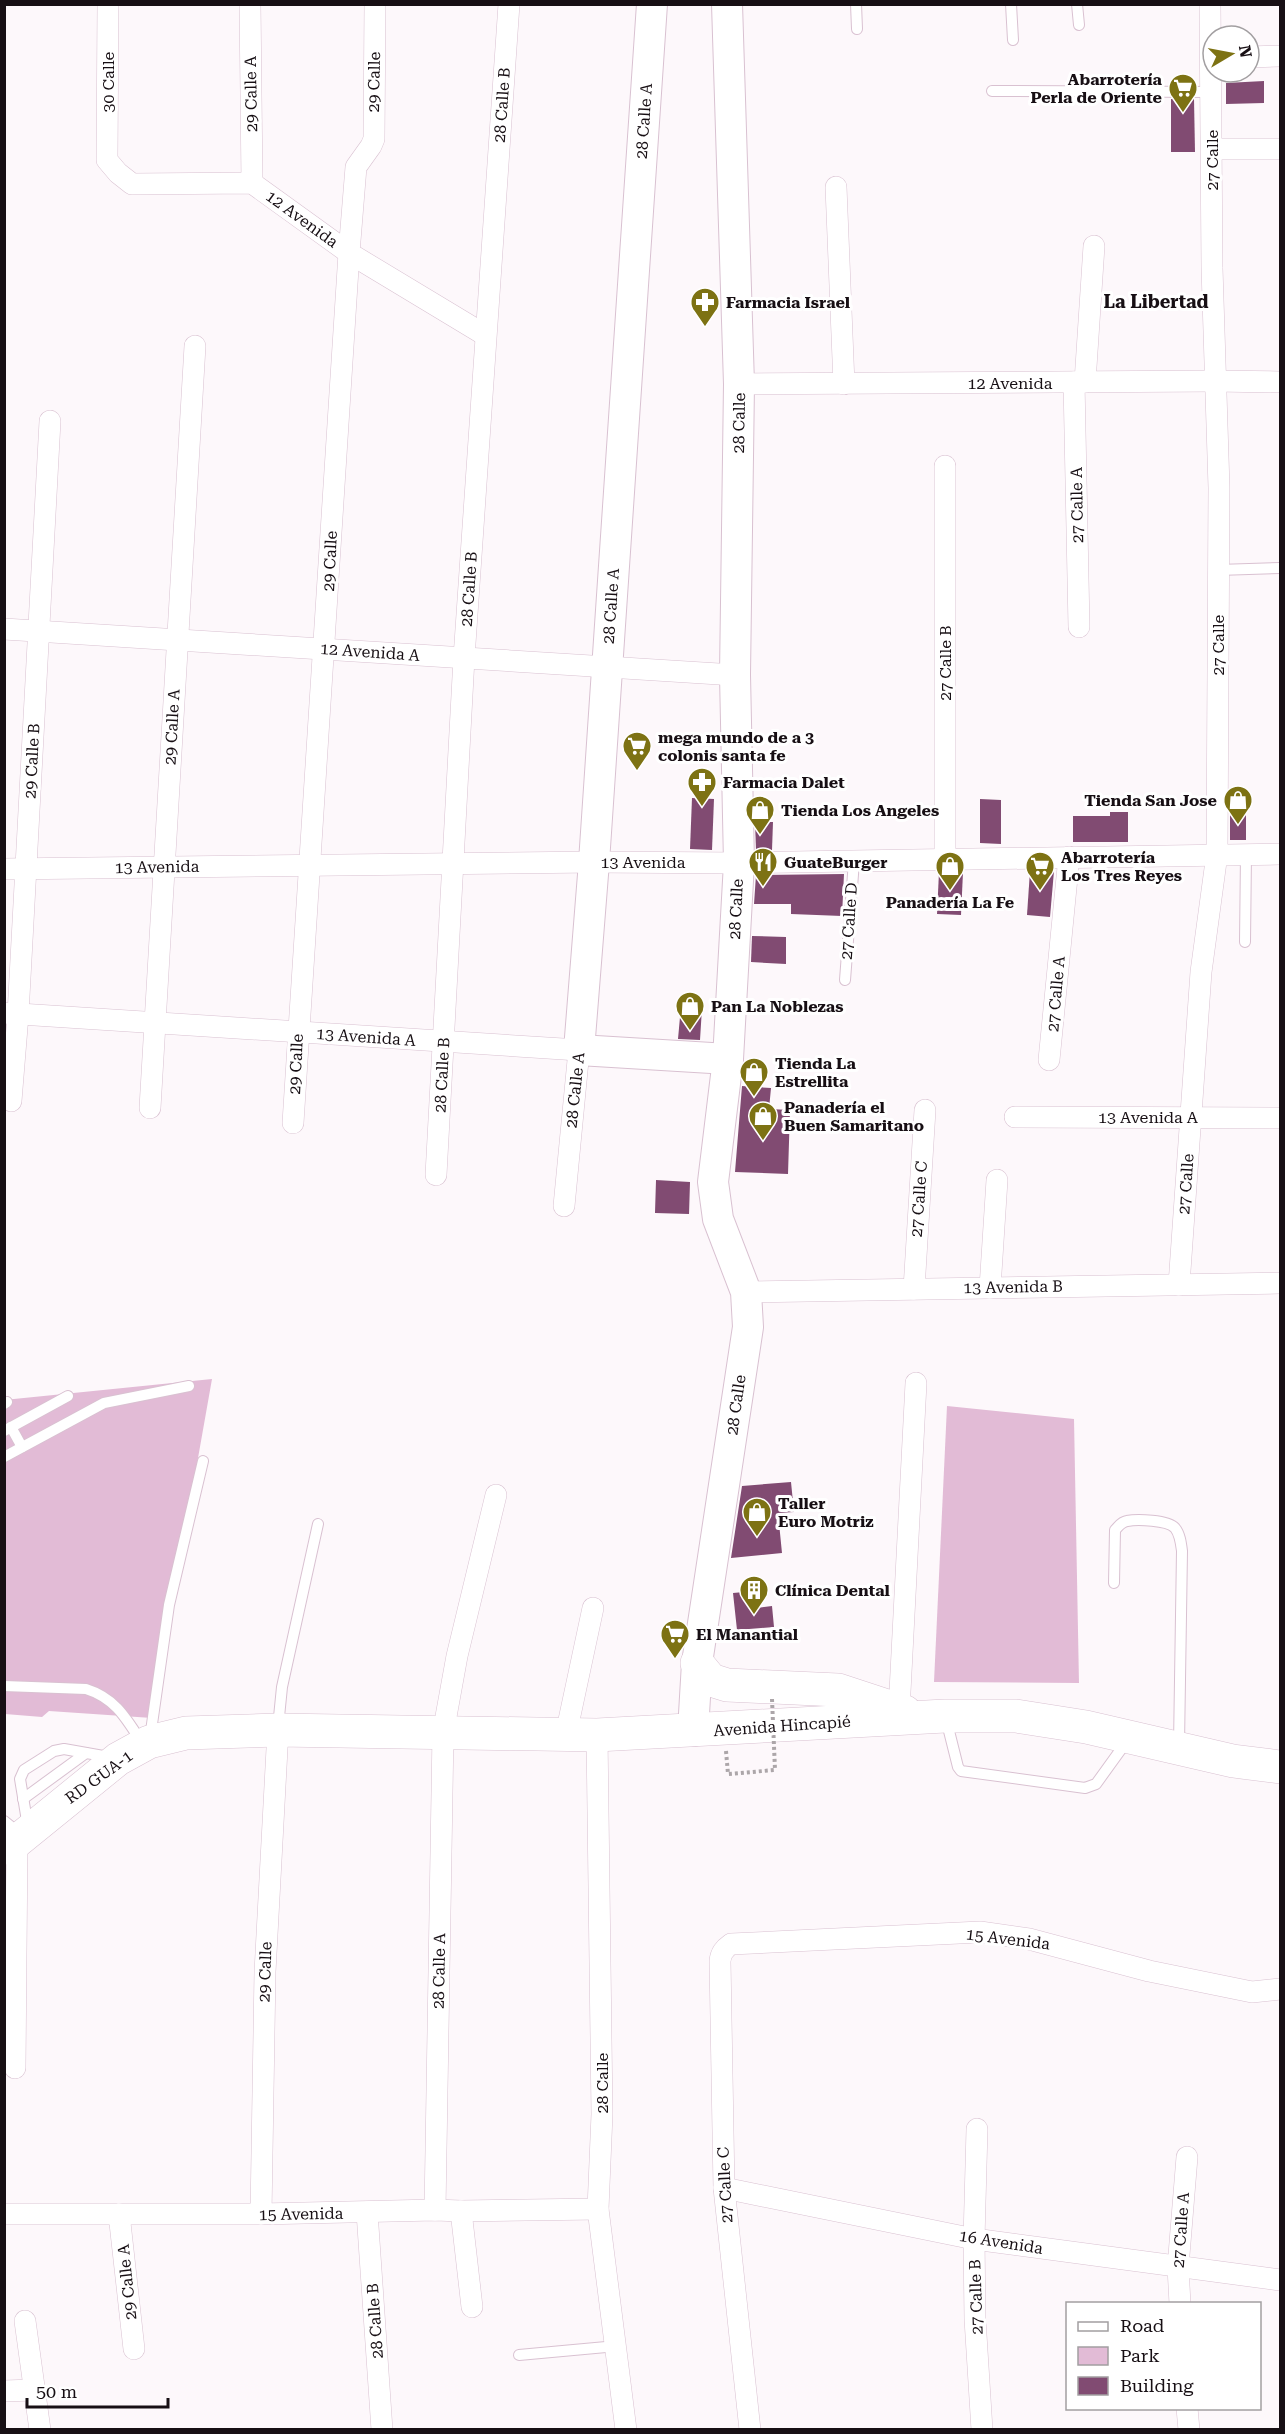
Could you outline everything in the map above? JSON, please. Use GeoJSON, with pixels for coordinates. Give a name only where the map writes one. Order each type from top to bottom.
{"type":"FeatureCollection","features":[{"type":"Feature","properties":{"kind":"main road","name":"28 Calle A"},"geometry":{"type":"LineString","coordinates":[[579,1050],[594,862],[652,4]]}},
{"type":"Feature","properties":{"kind":"main road","name":"28 Calle"},"geometry":{"type":"LineString","coordinates":[[693,1731],[697,1663],[748,1327],[747,1292],[718,1219],[713,1182],[728,1059],[739,863],[735,675],[739,384],[727,4]]}},
{"type":"Feature","properties":{"kind":"main road","name":"13 Avenida A"},"geometry":{"type":"LineString","coordinates":[[579,1050],[728,1059]]}},
{"type":"Feature","properties":{"kind":"main road"},"geometry":{"type":"LineString","coordinates":[[697,1663],[711,1680],[727,1685],[838,1690],[899,1711],[943,1716]]}},
{"type":"Feature","properties":{"kind":"main road","name":"Avenida Hincapié"},"geometry":{"type":"LineString","coordinates":[[278,1730],[581,1735],[693,1731],[943,1716],[1016,1716],[1086,1728],[1233,1761],[1281,1767]]}},
{"type":"Feature","properties":{"kind":"main road","name":"RD GUA-1"},"geometry":{"type":"LineString","coordinates":[[17,1829],[137,1749],[186,1733],[278,1730]]}},
{"type":"Feature","properties":{"kind":"street","name":"30 Calle"},"geometry":{"type":"LineString","coordinates":[[107,160],[108,4]]}},
{"type":"Feature","properties":{"kind":"street","name":"29 Calle A"},"geometry":{"type":"LineString","coordinates":[[250,4],[252,183]]}},
{"type":"Feature","properties":{"kind":"street","name":"29 Calle"},"geometry":{"type":"LineString","coordinates":[[293,1123],[356,167],[374,139],[375,4]]}},
{"type":"Feature","properties":{"kind":"street","name":"28 Calle B"},"geometry":{"type":"LineString","coordinates":[[436,1175],[464,658],[509,4]]}},
{"type":"Feature","properties":{"kind":"street","name":"27 Calle"},"geometry":{"type":"LineString","coordinates":[[1210,4],[1211,24]]}},
{"type":"Feature","properties":{"kind":"street"},"geometry":{"type":"LineString","coordinates":[[1261,57],[1281,56]]}},
{"type":"Feature","properties":{"kind":"street","name":"27 Calle"},"geometry":{"type":"LineString","coordinates":[[1179,1285],[1201,972],[1217,854],[1218,570],[1211,84]]}},
{"type":"Feature","properties":{"kind":"street"},"geometry":{"type":"LineString","coordinates":[[1212,149],[1281,149]]}},
{"type":"Feature","properties":{"kind":"street","name":"12 Avenida"},"geometry":{"type":"LineString","coordinates":[[107,160],[132,184],[252,183],[349,253],[485,335]]}},
{"type":"Feature","properties":{"kind":"street"},"geometry":{"type":"LineString","coordinates":[[836,187],[844,384]]}},
{"type":"Feature","properties":{"kind":"street","name":"27 Calle A"},"geometry":{"type":"LineString","coordinates":[[1079,627],[1079,382],[1094,246]]}},
{"type":"Feature","properties":{"kind":"street","name":"29 Calle A"},"geometry":{"type":"LineString","coordinates":[[150,1108],[195,346]]}},
{"type":"Feature","properties":{"kind":"street","name":"12 Avenida"},"geometry":{"type":"LineString","coordinates":[[739,384],[1281,382]]}},
{"type":"Feature","properties":{"kind":"street","name":"29 Calle B"},"geometry":{"type":"LineString","coordinates":[[11,1101],[11,1014],[26,870],[50,421]]}},
{"type":"Feature","properties":{"kind":"street","name":"27 Calle B"},"geometry":{"type":"LineString","coordinates":[[945,466],[945,859]]}},
{"type":"Feature","properties":{"kind":"street","name":"12 Avenida A"},"geometry":{"type":"LineString","coordinates":[[4,629],[735,675]]}},
{"type":"Feature","properties":{"kind":"street","name":"13 Avenida"},"geometry":{"type":"LineString","coordinates":[[4,869],[594,862],[739,863],[1281,854]]}},
{"type":"Feature","properties":{"kind":"street","name":"27 Calle A"},"geometry":{"type":"LineString","coordinates":[[1049,1060],[1069,857]]}},
{"type":"Feature","properties":{"kind":"street","name":"13 Avenida A"},"geometry":{"type":"LineString","coordinates":[[11,1014],[579,1050]]}},
{"type":"Feature","properties":{"kind":"street","name":"28 Calle A"},"geometry":{"type":"LineString","coordinates":[[564,1206],[579,1050]]}},
{"type":"Feature","properties":{"kind":"street","name":"27 Calle C"},"geometry":{"type":"LineString","coordinates":[[914,1289],[925,1110]]}},
{"type":"Feature","properties":{"kind":"street","name":"13 Avenida A"},"geometry":{"type":"LineString","coordinates":[[1015,1117],[1281,1118]]}},
{"type":"Feature","properties":{"kind":"street"},"geometry":{"type":"LineString","coordinates":[[990,1288],[997,1180]]}},
{"type":"Feature","properties":{"kind":"street","name":"13 Avenida B"},"geometry":{"type":"LineString","coordinates":[[747,1292],[1281,1283]]}},
{"type":"Feature","properties":{"kind":"street"},"geometry":{"type":"LineString","coordinates":[[899,1711],[916,1383]]}},
{"type":"Feature","properties":{"kind":"street","name":"28 Calle A"},"geometry":{"type":"LineString","coordinates":[[435,2210],[443,1733],[458,1656],[496,1495]]}},
{"type":"Feature","properties":{"kind":"street","name":"28 Calle"},"geometry":{"type":"LineString","coordinates":[[593,1608],[581,1735],[602,2114],[598,2209],[626,2430]]}},
{"type":"Feature","properties":{"kind":"street","name":"29 Calle"},"geometry":{"type":"LineString","coordinates":[[261,2214],[265,1972],[278,1730]]}},
{"type":"Feature","properties":{"kind":"street"},"geometry":{"type":"LineString","coordinates":[[15,2068],[17,1829]]}},
{"type":"Feature","properties":{"kind":"street","name":"15 Avenida"},"geometry":{"type":"LineString","coordinates":[[731,1944],[980,1932],[1029,1938],[1149,1971],[1252,1992],[1281,1989]]}},
{"type":"Feature","properties":{"kind":"street","name":"27 Calle C"},"geometry":{"type":"LineString","coordinates":[[731,1944],[720,1955],[724,2188],[750,2430]]}},
{"type":"Feature","properties":{"kind":"street","name":"27 Calle B"},"geometry":{"type":"LineString","coordinates":[[977,2129],[974,2239],[975,2319],[982,2430]]}},
{"type":"Feature","properties":{"kind":"street","name":"27 Calle A"},"geometry":{"type":"LineString","coordinates":[[1180,2302],[1178,2267],[1187,2157]]}},
{"type":"Feature","properties":{"kind":"street","name":"16 Avenida"},"geometry":{"type":"LineString","coordinates":[[724,2188],[974,2239],[1281,2280]]}},
{"type":"Feature","properties":{"kind":"street","name":"15 Avenida"},"geometry":{"type":"LineString","coordinates":[[4,2214],[261,2214],[598,2209]]}},
{"type":"Feature","properties":{"kind":"street"},"geometry":{"type":"LineString","coordinates":[[461,2211],[472,2307]]}},
{"type":"Feature","properties":{"kind":"street","name":"28 Calle B"},"geometry":{"type":"LineString","coordinates":[[367,2212],[382,2430]]}},
{"type":"Feature","properties":{"kind":"street","name":"29 Calle A"},"geometry":{"type":"LineString","coordinates":[[119,2214],[134,2349]]}},
{"type":"Feature","properties":{"kind":"street"},"geometry":{"type":"LineString","coordinates":[[25,2321],[40,2430]]}},
{"type":"Feature","properties":{"kind":"street"},"geometry":{"type":"LineString","coordinates":[[4,2391],[34,2390]]}},
{"type":"Feature","properties":{"kind":"street"},"geometry":{"type":"LineString","coordinates":[[1187,2410],[1189,2430]]}},
{"type":"Feature","properties":{"kind":"lane"},"geometry":{"type":"LineString","coordinates":[[856,4],[857,29]]}},
{"type":"Feature","properties":{"kind":"lane"},"geometry":{"type":"LineString","coordinates":[[1011,4],[1013,40]]}},
{"type":"Feature","properties":{"kind":"lane"},"geometry":{"type":"LineString","coordinates":[[1077,4],[1079,25]]}},
{"type":"Feature","properties":{"kind":"lane"},"geometry":{"type":"LineString","coordinates":[[992,91],[1211,92]]}},
{"type":"Feature","properties":{"kind":"lane"},"geometry":{"type":"LineString","coordinates":[[1218,570],[1281,568]]}},
{"type":"Feature","properties":{"kind":"lane"},"geometry":{"type":"LineString","coordinates":[[1245,942],[1246,854]]}},
{"type":"Feature","properties":{"kind":"lane","name":"27 Calle D"},"geometry":{"type":"LineString","coordinates":[[845,981],[854,861]]}},
{"type":"Feature","properties":{"kind":"lane"},"geometry":{"type":"LineString","coordinates":[[4,1457],[104,1403],[189,1386]]}},
{"type":"Feature","properties":{"kind":"lane"},"geometry":{"type":"LineString","coordinates":[[22,1447],[8,1429],[68,1396]]}},
{"type":"Feature","properties":{"kind":"lane"},"geometry":{"type":"LineString","coordinates":[[137,1749],[204,1461]]}},
{"type":"Feature","properties":{"kind":"lane"},"geometry":{"type":"LineString","coordinates":[[1114,1583],[1115,1530],[1120,1524],[1128,1520],[1168,1522],[1175,1528],[1180,1538],[1182,1551],[1178,1749]]}},
{"type":"Feature","properties":{"kind":"lane"},"geometry":{"type":"LineString","coordinates":[[278,1730],[282,1687],[318,1524]]}},
{"type":"Feature","properties":{"kind":"lane"},"geometry":{"type":"LineString","coordinates":[[4,1686],[86,1689],[99,1693],[119,1707],[137,1749]]}},
{"type":"Feature","properties":{"kind":"lane"},"geometry":{"type":"LineString","coordinates":[[943,1716],[958,1767],[962,1771],[1085,1788],[1096,1784],[1129,1738]]}},
{"type":"Feature","properties":{"kind":"lane"},"geometry":{"type":"LineString","coordinates":[[17,1829],[20,1779],[24,1770],[54,1751],[64,1749],[86,1753],[137,1749]]}},
{"type":"Feature","properties":{"kind":"lane"},"geometry":{"type":"LineString","coordinates":[[17,1829],[86,1753]]}},
{"type":"Feature","properties":{"kind":"lane"},"geometry":{"type":"LineString","coordinates":[[519,2355],[617,2346]]}},
{"type":"Feature","properties":{"kind":"path"},"geometry":{"type":"LineString","coordinates":[[728,1774],[775,1770],[772,1699]]}},
{"type":"Feature","properties":{"kind":"green space"},"geometry":{"type":"Polygon","coordinates":[[[212,1379],[152,1718],[49,1711],[42,1717],[5,1714],[4,1400],[212,1379]]]}},
{"type":"Feature","properties":{"kind":"green space"},"geometry":{"type":"Polygon","coordinates":[[[947,1406],[1074,1419],[1079,1683],[934,1682],[947,1406]]]}},
{"type":"Feature","properties":{"kind":"building"},"geometry":{"type":"Polygon","coordinates":[[[1261,81],[1264,81],[1264,103],[1226,104],[1226,84],[1261,84],[1261,81]]]}},
{"type":"Feature","properties":{"kind":"building","name":"Abarrotería Perla de Oriente"},"geometry":{"type":"Polygon","coordinates":[[[1171,99],[1194,99],[1195,152],[1171,152],[1171,99]]]}},
{"type":"Feature","properties":{"kind":"building"},"geometry":{"type":"Polygon","coordinates":[[[692,798],[714,799],[712,850],[690,849],[692,798]]]}},
{"type":"Feature","properties":{"kind":"building"},"geometry":{"type":"Polygon","coordinates":[[[980,799],[1001,800],[1001,844],[980,843],[980,799]]]}},
{"type":"Feature","properties":{"kind":"building","name":"Tienda San Jose"},"geometry":{"type":"Polygon","coordinates":[[[1230,809],[1246,809],[1246,840],[1230,840],[1230,809]]]}},
{"type":"Feature","properties":{"kind":"building"},"geometry":{"type":"Polygon","coordinates":[[[1110,812],[1128,812],[1128,842],[1073,842],[1073,816],[1110,816],[1110,812]]]}},
{"type":"Feature","properties":{"kind":"building","name":"Tienda Los Angeles"},"geometry":{"type":"Polygon","coordinates":[[[755,822],[773,822],[772,850],[756,850],[755,822]]]}},
{"type":"Feature","properties":{"kind":"building","name":"Abarrotería Los Tres Reyes"},"geometry":{"type":"Polygon","coordinates":[[[1030,871],[1054,871],[1050,917],[1027,915],[1030,871]]]}},
{"type":"Feature","properties":{"kind":"building","name":"Panadería La Fe"},"geometry":{"type":"Polygon","coordinates":[[[939,872],[963,872],[961,915],[937,914],[939,872]]]}},
{"type":"Feature","properties":{"kind":"building"},"geometry":{"type":"Polygon","coordinates":[[[844,874],[842,916],[791,914],[791,904],[754,904],[756,875],[844,874]]]}},
{"type":"Feature","properties":{"kind":"building"},"geometry":{"type":"Polygon","coordinates":[[[752,936],[786,937],[786,964],[751,962],[752,936]]]}},
{"type":"Feature","properties":{"kind":"building"},"geometry":{"type":"Polygon","coordinates":[[[681,1006],[702,1008],[700,1040],[678,1039],[681,1006]]]}},
{"type":"Feature","properties":{"kind":"building","name":"Panadería el Buen Samaritano"},"geometry":{"type":"Polygon","coordinates":[[[742,1086],[771,1088],[769,1109],[790,1110],[788,1174],[735,1172],[742,1086]]]}},
{"type":"Feature","properties":{"kind":"building"},"geometry":{"type":"Polygon","coordinates":[[[656,1180],[690,1182],[689,1214],[655,1213],[656,1180]]]}},
{"type":"Feature","properties":{"kind":"building"},"geometry":{"type":"Polygon","coordinates":[[[791,1482],[794,1512],[778,1513],[782,1553],[731,1558],[742,1486],[791,1482]]]}},
{"type":"Feature","properties":{"kind":"building","name":"Clínica Dental"},"geometry":{"type":"Polygon","coordinates":[[[755,1591],[757,1608],[772,1606],[774,1627],[737,1630],[733,1593],[755,1591]]]}},
{"type":"Feature","properties":{"kind":"place","name":"Abarrotería Perla de Oriente"},"geometry":{"type":"Point","coordinates":[1183,114]}},
{"type":"Feature","properties":{"kind":"place","name":"Farmacia Israel"},"geometry":{"type":"Point","coordinates":[705,328]}},
{"type":"Feature","properties":{"kind":"place","name":"mega mundo de a 3 colonis santa fe"},"geometry":{"type":"Point","coordinates":[637,772]}},
{"type":"Feature","properties":{"kind":"place","name":"Farmacia Dalet"},"geometry":{"type":"Point","coordinates":[702,808]}},
{"type":"Feature","properties":{"kind":"place","name":"Tienda San Jose"},"geometry":{"type":"Point","coordinates":[1238,826]}},
{"type":"Feature","properties":{"kind":"place","name":"Tienda Los Angeles"},"geometry":{"type":"Point","coordinates":[760,836]}},
{"type":"Feature","properties":{"kind":"place","name":"GuateBurger"},"geometry":{"type":"Point","coordinates":[763,888]}},
{"type":"Feature","properties":{"kind":"place","name":"Panadería La Fe"},"geometry":{"type":"Point","coordinates":[950,892]}},
{"type":"Feature","properties":{"kind":"place","name":"Abarrotería Los Tres Reyes"},"geometry":{"type":"Point","coordinates":[1040,892]}},
{"type":"Feature","properties":{"kind":"place","name":"Pan La Noblezas"},"geometry":{"type":"Point","coordinates":[690,1032]}},
{"type":"Feature","properties":{"kind":"place","name":"Tienda La Estrellita"},"geometry":{"type":"Point","coordinates":[754,1098]}},
{"type":"Feature","properties":{"kind":"place","name":"Panadería el Buen Samaritano"},"geometry":{"type":"Point","coordinates":[763,1142]}},
{"type":"Feature","properties":{"kind":"place","name":"Taller Euro Motriz"},"geometry":{"type":"Point","coordinates":[757,1538]}},
{"type":"Feature","properties":{"kind":"place","name":"Clínica Dental"},"geometry":{"type":"Point","coordinates":[754,1616]}},
{"type":"Feature","properties":{"kind":"place","name":"El Manantial"},"geometry":{"type":"Point","coordinates":[675,1660]}},
{"type":"Feature","properties":{"kind":"district","name":"La Libertad"},"geometry":{"type":"Point","coordinates":[1156,301]}}]}
